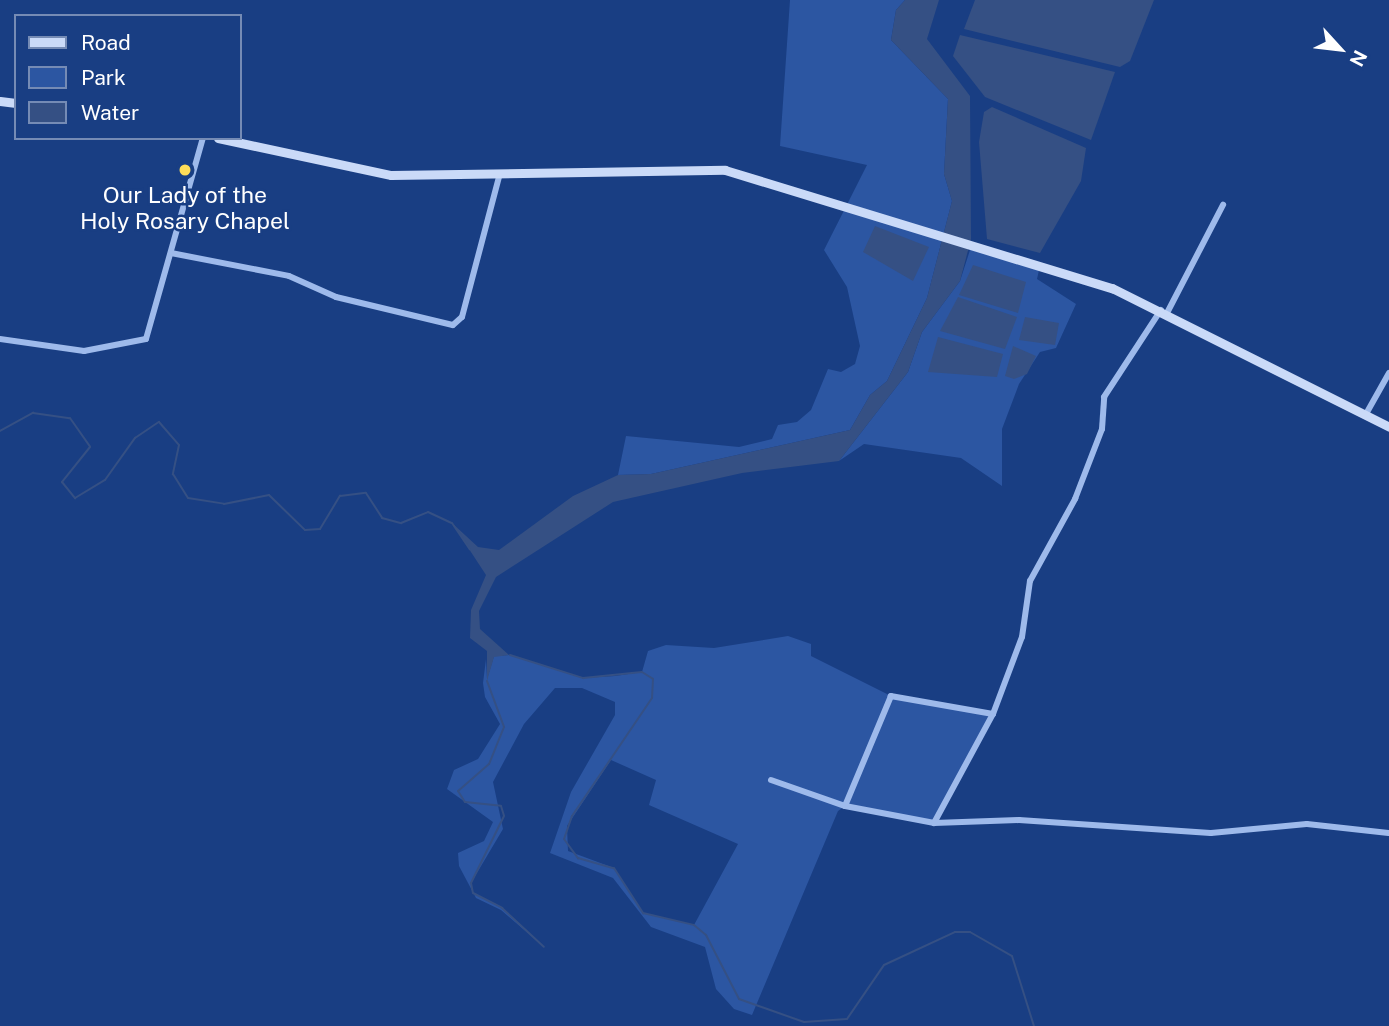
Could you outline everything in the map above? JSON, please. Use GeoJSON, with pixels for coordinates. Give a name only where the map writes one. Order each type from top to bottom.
{"type":"FeatureCollection","features":[{"type":"Feature","properties":{"kind":"main road"},"geometry":{"type":"LineString","coordinates":[[227,140],[391,175],[499,177],[725,170],[981,250],[1080,277],[1164,312],[1389,427]]}},
{"type":"Feature","properties":{"kind":"street"},"geometry":{"type":"LineString","coordinates":[[0,339],[84,351],[143,341],[202,140]]}},
{"type":"Feature","properties":{"kind":"street"},"geometry":{"type":"LineString","coordinates":[[171,253],[289,276],[336,297],[453,326],[462,317],[499,177]]}},
{"type":"Feature","properties":{"kind":"street"},"geometry":{"type":"LineString","coordinates":[[934,823],[993,714],[1022,637],[1030,581],[1075,499],[1102,429],[1104,397],[1164,312],[1223,205]]}},
{"type":"Feature","properties":{"kind":"street"},"geometry":{"type":"LineString","coordinates":[[1366,414],[1389,373]]}},
{"type":"Feature","properties":{"kind":"street"},"geometry":{"type":"LineString","coordinates":[[845,806],[891,696],[993,714]]}},
{"type":"Feature","properties":{"kind":"street"},"geometry":{"type":"LineString","coordinates":[[771,780],[845,806],[934,823],[1018,820],[1211,833],[1307,824],[1389,833]]}},
{"type":"Feature","properties":{"kind":"green space"},"geometry":{"type":"Polygon","coordinates":[[[790,0],[905,0],[896,10],[891,40],[948,99],[944,174],[952,201],[927,298],[887,381],[870,395],[850,430],[651,474],[618,475],[626,436],[739,447],[772,439],[778,425],[797,422],[811,410],[828,369],[841,372],[855,364],[860,346],[847,287],[824,250],[867,165],[780,146],[790,0]]]}},
{"type":"Feature","properties":{"kind":"green space"},"geometry":{"type":"Polygon","coordinates":[[[971,247],[1040,266],[1037,279],[1076,304],[1056,348],[1040,352],[1019,384],[1002,429],[1002,486],[961,458],[864,444],[839,461],[908,372],[922,332],[960,281],[971,247]]]}},
{"type":"Feature","properties":{"kind":"green space"},"geometry":{"type":"Polygon","coordinates":[[[788,636],[811,644],[811,656],[891,696],[993,714],[934,823],[845,806],[838,811],[752,1015],[734,1009],[716,989],[705,947],[651,927],[613,878],[550,853],[571,792],[615,715],[615,702],[582,688],[555,688],[524,724],[493,782],[503,829],[471,883],[473,892],[459,866],[458,853],[484,841],[493,822],[447,789],[454,770],[478,759],[500,724],[485,697],[483,683],[486,659],[487,679],[494,656],[509,655],[583,678],[615,676],[642,672],[648,651],[666,645],[714,648],[788,636]],[[611,760],[567,826],[568,851],[614,868],[643,913],[694,925],[738,844],[649,805],[656,780],[611,760]]]}},
{"type":"Feature","properties":{"kind":"green space"},"geometry":{"type":"Polygon","coordinates":[[[473,893],[502,908],[544,947],[501,910],[476,898],[473,893]]]}},
{"type":"Feature","properties":{"kind":"water"},"geometry":{"type":"Polygon","coordinates":[[[905,0],[939,0],[927,39],[970,96],[971,239],[960,281],[922,332],[908,372],[839,461],[742,473],[613,502],[496,577],[479,611],[480,629],[509,655],[494,657],[487,681],[487,651],[470,638],[471,610],[486,575],[452,523],[478,547],[499,550],[573,496],[618,475],[651,474],[850,430],[870,395],[887,381],[927,298],[952,201],[944,174],[948,99],[891,40],[896,10],[905,0]]]}},
{"type":"Feature","properties":{"kind":"water"},"geometry":{"type":"Polygon","coordinates":[[[975,0],[1154,0],[1130,61],[1120,67],[964,29],[975,0]]]}},
{"type":"Feature","properties":{"kind":"water"},"geometry":{"type":"Polygon","coordinates":[[[960,35],[1115,72],[1091,140],[985,97],[953,56],[960,35]]]}},
{"type":"Feature","properties":{"kind":"water"},"geometry":{"type":"Polygon","coordinates":[[[992,107],[1086,148],[1081,181],[1040,253],[987,239],[979,142],[984,112],[992,107]]]}},
{"type":"Feature","properties":{"kind":"water"},"geometry":{"type":"Polygon","coordinates":[[[875,226],[929,247],[913,281],[863,252],[875,226]]]}},
{"type":"Feature","properties":{"kind":"water"},"geometry":{"type":"Polygon","coordinates":[[[973,265],[1026,282],[1018,313],[959,295],[973,265]]]}},
{"type":"Feature","properties":{"kind":"water"},"geometry":{"type":"Polygon","coordinates":[[[958,297],[1017,317],[1005,349],[940,331],[958,297]]]}},
{"type":"Feature","properties":{"kind":"water"},"geometry":{"type":"Polygon","coordinates":[[[1025,317],[1059,323],[1055,345],[1019,340],[1025,317]]]}},
{"type":"Feature","properties":{"kind":"water"},"geometry":{"type":"Polygon","coordinates":[[[938,337],[1003,354],[997,377],[928,372],[938,337]]]}},
{"type":"Feature","properties":{"kind":"water"},"geometry":{"type":"Polygon","coordinates":[[[1013,346],[1036,356],[1027,374],[1014,379],[1005,376],[1013,346]]]}},
{"type":"Feature","properties":{"kind":"waterway"},"geometry":{"type":"LineString","coordinates":[[0,431],[33,413],[70,418],[90,447],[62,482],[75,498],[105,480],[135,438],[159,422],[179,445],[173,474],[188,498],[224,504],[269,495],[305,530],[320,529],[340,496],[366,493],[382,518],[401,523],[428,512],[452,523],[470,550]]}},
{"type":"Feature","properties":{"kind":"waterway"},"geometry":{"type":"LineString","coordinates":[[510,655],[583,678],[642,672],[653,679],[652,698],[572,816],[564,839],[578,858],[614,868],[643,913],[694,925],[706,935],[739,999],[804,1022],[847,1019],[884,965],[955,932],[970,932],[1012,956],[1034,1026]]}},
{"type":"Feature","properties":{"kind":"waterway"},"geometry":{"type":"LineString","coordinates":[[487,681],[504,727],[489,764],[458,791],[465,802],[501,806],[504,816],[471,883],[473,893],[502,908],[544,947]]}},
{"type":"Feature","properties":{"kind":"place","name":"Our Lady of the Holy Rosary Chapel"},"geometry":{"type":"Point","coordinates":[185,170]}}]}
